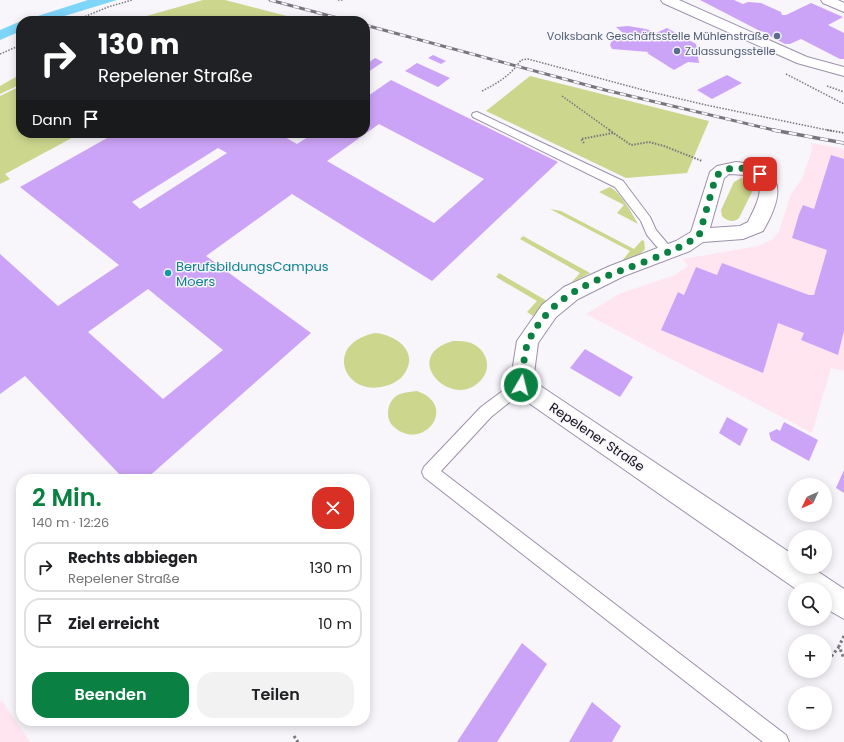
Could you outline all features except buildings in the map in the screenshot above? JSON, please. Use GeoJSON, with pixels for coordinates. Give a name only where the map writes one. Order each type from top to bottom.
{"type":"FeatureCollection","features":[{"type":"Feature","properties":{"kind":"street"},"geometry":{"type":"LineString","coordinates":[[668,0],[681,7],[688,14],[736,39],[745,48],[756,54],[786,68],[838,82]]}},
{"type":"Feature","properties":{"kind":"street"},"geometry":{"type":"LineString","coordinates":[[828,0],[844,8]]}},
{"type":"Feature","properties":{"kind":"street"},"geometry":{"type":"LineString","coordinates":[[681,7],[691,9],[737,33],[802,60],[844,72]]}},
{"type":"Feature","properties":{"kind":"street"},"geometry":{"type":"LineString","coordinates":[[521,385],[528,341],[549,311],[571,293],[593,282],[668,252],[699,236],[743,232],[756,226],[770,187],[767,181],[760,174],[748,169],[735,168],[723,170],[716,176],[699,236]]}},
{"type":"Feature","properties":{"kind":"street","name":"Repelener Straße"},"geometry":{"type":"LineString","coordinates":[[521,385],[810,582]]}},
{"type":"Feature","properties":{"kind":"street"},"geometry":{"type":"LineString","coordinates":[[832,597],[844,605]]}},
{"type":"Feature","properties":{"kind":"lane"},"geometry":{"type":"LineString","coordinates":[[477,115],[619,184],[646,220],[651,232],[668,252]]}},
{"type":"Feature","properties":{"kind":"lane"},"geometry":{"type":"LineString","coordinates":[[521,385],[486,412],[430,472],[779,742]]}},
{"type":"Feature","properties":{"kind":"path"},"geometry":{"type":"LineString","coordinates":[[88,16],[132,0]]}},
{"type":"Feature","properties":{"kind":"path"},"geometry":{"type":"LineString","coordinates":[[338,0],[344,0]]}},
{"type":"Feature","properties":{"kind":"path"},"geometry":{"type":"LineString","coordinates":[[0,54],[16,47]]}},
{"type":"Feature","properties":{"kind":"path"},"geometry":{"type":"LineString","coordinates":[[482,92],[507,78],[521,60],[528,59],[691,102],[844,133]]}},
{"type":"Feature","properties":{"kind":"path"},"geometry":{"type":"LineString","coordinates":[[781,71],[844,104]]}},
{"type":"Feature","properties":{"kind":"path"},"geometry":{"type":"LineString","coordinates":[[562,96],[631,146],[649,142],[664,146],[723,170]]}},
{"type":"Feature","properties":{"kind":"path"},"geometry":{"type":"LineString","coordinates":[[584,143],[581,139],[613,133]]}},
{"type":"Feature","properties":{"kind":"path"},"geometry":{"type":"LineString","coordinates":[[832,655],[844,636]]}},
{"type":"Feature","properties":{"kind":"path"},"geometry":{"type":"LineString","coordinates":[[839,646],[844,659]]}},
{"type":"Feature","properties":{"kind":"path"},"geometry":{"type":"LineString","coordinates":[[294,736],[298,742]]}},
{"type":"Feature","properties":{"kind":"shaded area"},"geometry":{"type":"Polygon","coordinates":[[[811,143],[844,149],[844,368],[843,371],[831,368],[812,433],[586,314],[619,294],[675,275],[688,266],[683,259],[758,246],[773,239],[779,231],[791,194],[802,179],[812,150],[811,143]]]}},
{"type":"Feature","properties":{"kind":"shaded area"},"geometry":{"type":"Polygon","coordinates":[[[2,701],[16,722],[16,726],[19,726],[30,742],[0,742],[0,702],[2,701]]]}},
{"type":"Feature","properties":{"kind":"green space"},"geometry":{"type":"Polygon","coordinates":[[[203,0],[225,0],[287,16],[147,16],[203,0]]]}},
{"type":"Feature","properties":{"kind":"green space"},"geometry":{"type":"Polygon","coordinates":[[[530,76],[709,121],[687,173],[626,178],[486,111],[530,76]]]}},
{"type":"Feature","properties":{"kind":"green space"},"geometry":{"type":"Polygon","coordinates":[[[16,77],[16,86],[0,94],[0,86],[16,77]]]}},
{"type":"Feature","properties":{"kind":"green space"},"geometry":{"type":"Polygon","coordinates":[[[16,88],[16,138],[72,138],[5,174],[10,179],[0,184],[0,96],[16,88]]]}},
{"type":"Feature","properties":{"kind":"green space"},"geometry":{"type":"Polygon","coordinates":[[[741,178],[750,181],[754,188],[739,218],[732,221],[728,220],[722,216],[721,210],[734,182],[741,178]]]}},
{"type":"Feature","properties":{"kind":"green space"},"geometry":{"type":"Polygon","coordinates":[[[610,187],[622,199],[638,224],[617,213],[624,205],[599,192],[610,187]]]}},
{"type":"Feature","properties":{"kind":"green space"},"geometry":{"type":"Polygon","coordinates":[[[550,209],[561,211],[634,249],[642,240],[644,241],[645,249],[639,255],[622,261],[630,251],[550,209]]]}},
{"type":"Feature","properties":{"kind":"green space"},"geometry":{"type":"Polygon","coordinates":[[[523,236],[590,273],[571,283],[580,273],[520,239],[523,236]]]}},
{"type":"Feature","properties":{"kind":"green space"},"geometry":{"type":"Polygon","coordinates":[[[499,273],[547,301],[533,316],[527,312],[537,301],[496,277],[499,273]]]}},
{"type":"Feature","properties":{"kind":"green space"},"geometry":{"type":"Polygon","coordinates":[[[375,333],[392,338],[399,342],[408,354],[409,362],[407,370],[401,378],[387,386],[371,388],[359,384],[350,377],[345,368],[344,358],[349,348],[359,339],[375,333]]]}},
{"type":"Feature","properties":{"kind":"green space"},"geometry":{"type":"Polygon","coordinates":[[[453,341],[471,343],[477,346],[485,355],[487,361],[486,372],[483,377],[479,382],[468,389],[456,390],[444,385],[435,378],[430,368],[430,358],[437,348],[453,341]]]}},
{"type":"Feature","properties":{"kind":"green space"},"geometry":{"type":"Polygon","coordinates":[[[417,391],[430,398],[435,407],[436,416],[432,425],[425,431],[415,434],[404,433],[390,423],[388,415],[389,406],[396,396],[406,392],[417,391]]]}},
{"type":"Feature","properties":{"kind":"water"},"geometry":{"type":"Polygon","coordinates":[[[88,0],[117,0],[64,16],[38,16],[88,0]]]}},
{"type":"Feature","properties":{"kind":"water"},"geometry":{"type":"Polygon","coordinates":[[[16,23],[16,33],[0,40],[0,30],[16,23]]]}},
{"type":"Feature","properties":{"kind":"railway"},"geometry":{"type":"LineString","coordinates":[[270,0],[330,16]]}},
{"type":"Feature","properties":{"kind":"railway"},"geometry":{"type":"LineString","coordinates":[[370,26],[605,90],[776,131]]}},
{"type":"Feature","properties":{"kind":"railway"},"geometry":{"type":"LineString","coordinates":[[776,131],[844,143]]}},
{"type":"Feature","properties":{"kind":"place","name":"Volksbank Geschäftsstelle Mühlenstraße"},"geometry":{"type":"Point","coordinates":[777,36]}},
{"type":"Feature","properties":{"kind":"place","name":"Zulassungsstelle"},"geometry":{"type":"Point","coordinates":[677,51]}},
{"type":"Feature","properties":{"kind":"place","name":"BerufsbildungsCampus Moers"},"geometry":{"type":"Point","coordinates":[168,273]}},
{"type":"Feature","properties":{"kind":"route"},"geometry":{"type":"LineString","coordinates":[[521,385],[528,341],[549,311],[571,293],[617,271],[683,246],[699,236],[716,176],[723,170],[735,168],[748,169],[760,174]]}}]}
